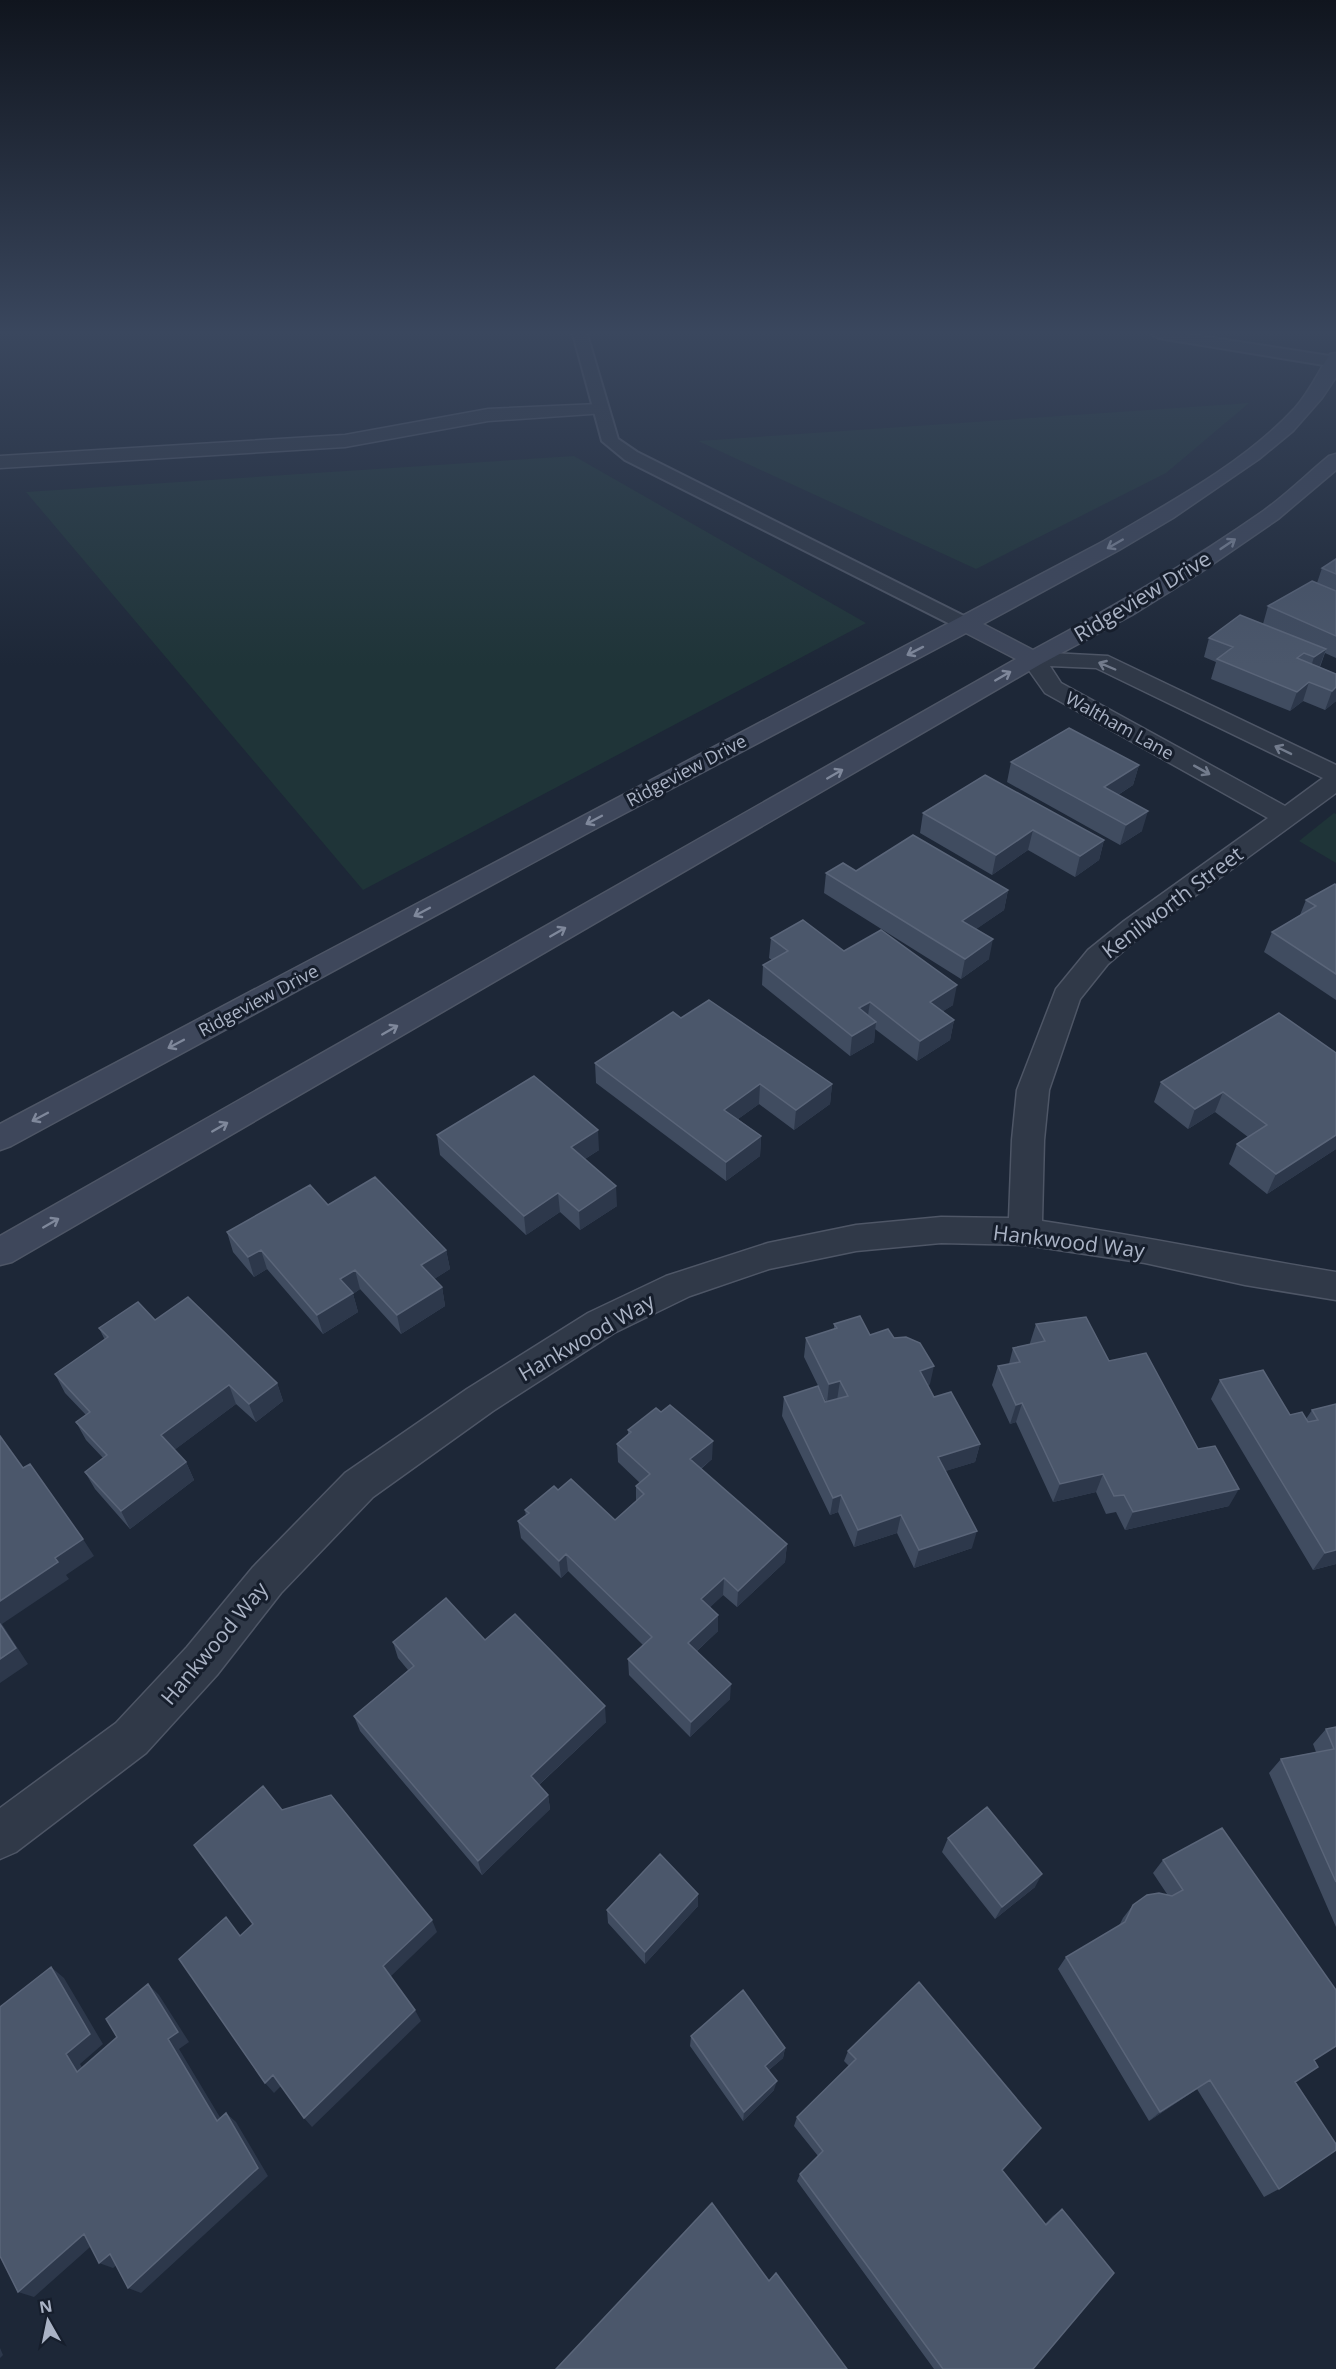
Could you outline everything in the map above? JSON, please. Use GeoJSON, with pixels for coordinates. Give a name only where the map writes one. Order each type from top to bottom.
{"type":"FeatureCollection","features":[{"type":"Feature","properties":{"kind":"main road","name":"Ridgeview Drive"},"geometry":{"type":"LineString","coordinates":[[0,1138],[796,711],[967,625],[1110,547],[1166,514],[1266,445]]}},
{"type":"Feature","properties":{"kind":"main road","name":"Ridgeview Drive"},"geometry":{"type":"LineString","coordinates":[[0,1252],[1033,659],[1124,610],[1271,515],[1336,460]]}},
{"type":"Feature","properties":{"kind":"main road"},"geometry":{"type":"LineString","coordinates":[[967,625],[1033,659]]}},
{"type":"Feature","properties":{"kind":"street"},"geometry":{"type":"LineString","coordinates":[[0,462],[287,445]]}},
{"type":"Feature","properties":{"kind":"street","name":"Waltham Lane"},"geometry":{"type":"LineString","coordinates":[[1033,659],[1100,662],[1336,775]]}},
{"type":"Feature","properties":{"kind":"street","name":"Waltham Lane"},"geometry":{"type":"LineString","coordinates":[[1033,659],[1053,688],[1286,817]]}},
{"type":"Feature","properties":{"kind":"street","name":"Kenilworth Street"},"geometry":{"type":"LineString","coordinates":[[1025,1232],[1028,1140],[1033,1090],[1066,996],[1098,957],[1134,927],[1336,781]]}},
{"type":"Feature","properties":{"kind":"street","name":"Hankwood Way"},"geometry":{"type":"LineString","coordinates":[[0,1836],[131,1738],[202,1661],[267,1580],[359,1485],[480,1400],[601,1323],[678,1286],[779,1254],[856,1238],[942,1230],[1025,1232],[1145,1250],[1336,1287]]}},
{"type":"Feature","properties":{"kind":"lane"},"geometry":{"type":"LineString","coordinates":[[615,445],[631,456],[967,625]]}},
{"type":"Feature","properties":{"kind":"green space"},"geometry":{"type":"Polygon","coordinates":[[[706,445],[1200,445],[1166,473],[976,569],[706,445]]]}},
{"type":"Feature","properties":{"kind":"green space"},"geometry":{"type":"Polygon","coordinates":[[[574,456],[866,623],[363,890],[26,492],[574,456]]]}},
{"type":"Feature","properties":{"kind":"green space"},"geometry":{"type":"Polygon","coordinates":[[[1334,813],[1336,814],[1336,863],[1299,841],[1334,813]]]}},
{"type":"Feature","properties":{"kind":"building"},"geometry":{"type":"Polygon","coordinates":[[[1336,559],[1336,574],[1322,568],[1336,559]]]}},
{"type":"Feature","properties":{"kind":"building"},"geometry":{"type":"Polygon","coordinates":[[[1312,581],[1336,591],[1336,636],[1268,606],[1312,581]]]}},
{"type":"Feature","properties":{"kind":"building"},"geometry":{"type":"Polygon","coordinates":[[[1240,615],[1326,649],[1314,657],[1304,653],[1297,658],[1336,674],[1336,687],[1332,691],[1309,682],[1297,692],[1217,659],[1233,647],[1209,638],[1240,615]]]}},
{"type":"Feature","properties":{"kind":"building"},"geometry":{"type":"Polygon","coordinates":[[[1069,728],[1139,765],[1104,787],[1148,811],[1126,825],[1011,762],[1069,728]]]}},
{"type":"Feature","properties":{"kind":"building"},"geometry":{"type":"Polygon","coordinates":[[[985,775],[1104,840],[1080,856],[1033,830],[996,855],[923,813],[985,775]]]}},
{"type":"Feature","properties":{"kind":"building"},"geometry":{"type":"Polygon","coordinates":[[[913,835],[1008,890],[962,921],[993,939],[965,959],[826,873],[843,863],[856,871],[913,835]]]}},
{"type":"Feature","properties":{"kind":"building"},"geometry":{"type":"Polygon","coordinates":[[[1335,884],[1336,974],[1272,932],[1316,906],[1306,900],[1335,884]]]}},
{"type":"Feature","properties":{"kind":"building"},"geometry":{"type":"Polygon","coordinates":[[[803,920],[844,951],[881,930],[957,985],[930,1002],[954,1020],[920,1041],[870,1002],[859,1008],[876,1022],[852,1036],[763,965],[788,951],[771,938],[803,920]]]}},
{"type":"Feature","properties":{"kind":"building"},"geometry":{"type":"Polygon","coordinates":[[[709,1000],[832,1084],[796,1110],[760,1084],[724,1110],[761,1136],[726,1162],[595,1063],[673,1012],[681,1018],[709,1000]]]}},
{"type":"Feature","properties":{"kind":"building"},"geometry":{"type":"Polygon","coordinates":[[[1279,1013],[1336,1053],[1336,1135],[1276,1174],[1237,1144],[1267,1125],[1223,1092],[1195,1109],[1161,1082],[1279,1013]]]}},
{"type":"Feature","properties":{"kind":"building"},"geometry":{"type":"Polygon","coordinates":[[[534,1076],[598,1130],[571,1147],[616,1186],[579,1211],[558,1193],[524,1216],[437,1135],[534,1076]]]}},
{"type":"Feature","properties":{"kind":"building"},"geometry":{"type":"Polygon","coordinates":[[[375,1177],[446,1250],[421,1265],[442,1287],[397,1315],[355,1270],[340,1279],[353,1293],[317,1315],[261,1250],[248,1257],[227,1232],[310,1185],[328,1205],[375,1177]]]}},
{"type":"Feature","properties":{"kind":"building"},"geometry":{"type":"Polygon","coordinates":[[[188,1297],[277,1383],[249,1404],[229,1385],[161,1435],[186,1462],[121,1511],[85,1472],[107,1455],[76,1422],[90,1412],[55,1374],[108,1337],[99,1328],[138,1302],[155,1320],[188,1297]]]}},
{"type":"Feature","properties":{"kind":"building"},"geometry":{"type":"Polygon","coordinates":[[[860,1316],[870,1335],[888,1329],[894,1338],[906,1337],[920,1343],[934,1366],[920,1371],[934,1397],[951,1392],[980,1444],[938,1457],[977,1531],[919,1550],[901,1515],[858,1530],[841,1495],[833,1498],[784,1397],[818,1386],[825,1402],[848,1396],[840,1381],[829,1384],[806,1338],[837,1328],[834,1324],[860,1316]]]}},
{"type":"Feature","properties":{"kind":"building"},"geometry":{"type":"Polygon","coordinates":[[[1086,1317],[1109,1361],[1146,1353],[1198,1449],[1215,1446],[1239,1489],[1133,1512],[1124,1495],[1114,1496],[1103,1474],[1060,1484],[1022,1403],[1016,1405],[998,1366],[1020,1362],[1013,1348],[1045,1341],[1036,1324],[1086,1317]]]}},
{"type":"Feature","properties":{"kind":"building"},"geometry":{"type":"Polygon","coordinates":[[[1263,1370],[1290,1415],[1302,1412],[1308,1422],[1318,1420],[1312,1410],[1336,1404],[1336,1550],[1325,1553],[1220,1380],[1263,1370]]]}},
{"type":"Feature","properties":{"kind":"building"},"geometry":{"type":"Polygon","coordinates":[[[670,1405],[713,1441],[690,1459],[787,1544],[738,1591],[724,1578],[701,1599],[718,1615],[688,1643],[731,1684],[691,1722],[628,1659],[652,1637],[566,1554],[559,1561],[518,1521],[529,1513],[525,1510],[554,1486],[558,1490],[571,1479],[615,1520],[644,1494],[636,1486],[650,1474],[617,1444],[631,1432],[628,1430],[656,1408],[661,1412],[670,1405]]]}},
{"type":"Feature","properties":{"kind":"building"},"geometry":{"type":"Polygon","coordinates":[[[0,1436],[23,1468],[30,1464],[83,1539],[55,1558],[58,1562],[0,1601],[0,1436]]]}},
{"type":"Feature","properties":{"kind":"building"},"geometry":{"type":"Polygon","coordinates":[[[446,1598],[485,1640],[515,1614],[605,1706],[531,1776],[548,1795],[478,1861],[354,1716],[414,1666],[393,1642],[446,1598]]]}},
{"type":"Feature","properties":{"kind":"building"},"geometry":{"type":"Polygon","coordinates":[[[0,1624],[16,1648],[0,1659],[0,1624]]]}},
{"type":"Feature","properties":{"kind":"building"},"geometry":{"type":"Polygon","coordinates":[[[1336,1727],[1336,1882],[1281,1759],[1334,1749],[1326,1729],[1336,1727]]]}},
{"type":"Feature","properties":{"kind":"building"},"geometry":{"type":"Polygon","coordinates":[[[263,1786],[282,1810],[331,1795],[432,1920],[383,1966],[415,2010],[304,2118],[273,2075],[265,2083],[179,1959],[226,1917],[240,1936],[253,1924],[194,1845],[263,1786]]]}},
{"type":"Feature","properties":{"kind":"building"},"geometry":{"type":"Polygon","coordinates":[[[987,1807],[1042,1874],[1002,1907],[948,1838],[987,1807]]]}},
{"type":"Feature","properties":{"kind":"building"},"geometry":{"type":"Polygon","coordinates":[[[1222,1828],[1336,1990],[1336,2046],[1314,2060],[1318,2067],[1295,2082],[1336,2144],[1336,2150],[1279,2189],[1210,2080],[1160,2112],[1066,1957],[1125,1922],[1133,1905],[1147,1895],[1159,1893],[1172,1896],[1183,1890],[1163,1860],[1222,1828]]]}},
{"type":"Feature","properties":{"kind":"building"},"geometry":{"type":"Polygon","coordinates":[[[660,1854],[698,1894],[645,1952],[607,1910],[660,1854]]]}},
{"type":"Feature","properties":{"kind":"building"},"geometry":{"type":"Polygon","coordinates":[[[51,1967],[90,2034],[66,2054],[77,2072],[117,2037],[106,2019],[148,1984],[178,2032],[168,2039],[217,2121],[226,2113],[258,2168],[128,2288],[110,2254],[99,2263],[84,2234],[18,2292],[0,2256],[0,2007],[51,1967]]]}},
{"type":"Feature","properties":{"kind":"building"},"geometry":{"type":"Polygon","coordinates":[[[919,1982],[1041,2128],[1002,2170],[1046,2225],[1062,2209],[1114,2273],[1033,2369],[943,2369],[800,2174],[823,2151],[797,2117],[856,2059],[848,2051],[919,1982]]]}},
{"type":"Feature","properties":{"kind":"building"},"geometry":{"type":"Polygon","coordinates":[[[743,1990],[785,2048],[765,2066],[777,2081],[744,2112],[691,2036],[743,1990]]]}},
{"type":"Feature","properties":{"kind":"building"},"geometry":{"type":"Polygon","coordinates":[[[712,2203],[769,2281],[776,2273],[847,2369],[556,2369],[712,2203]]]}}]}
